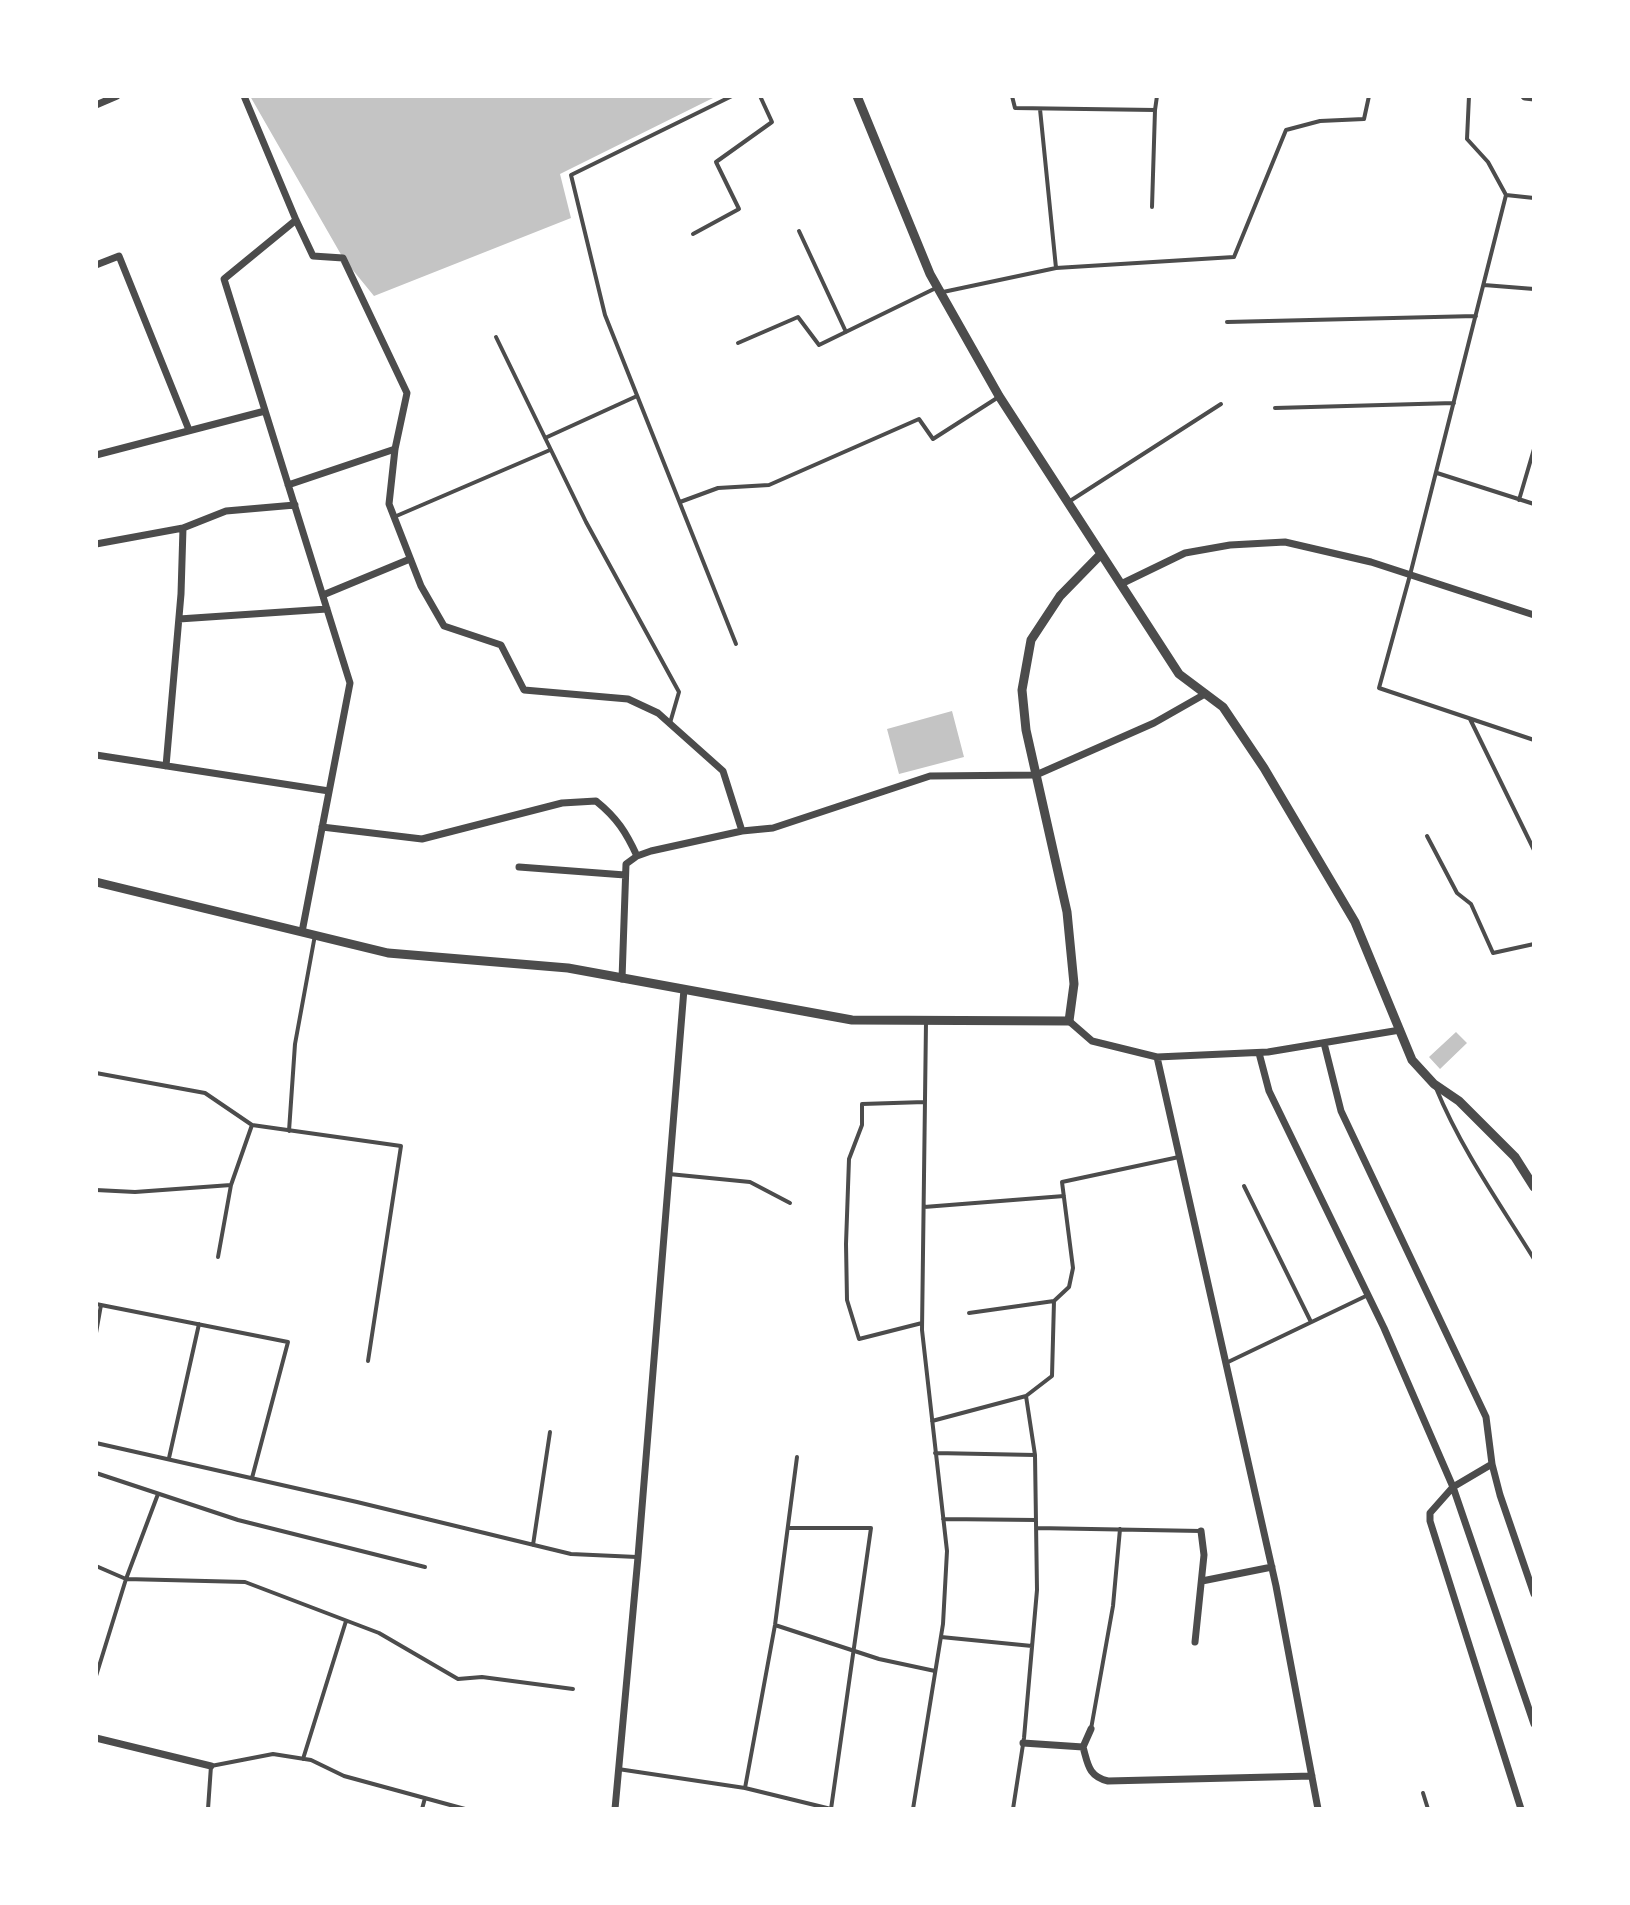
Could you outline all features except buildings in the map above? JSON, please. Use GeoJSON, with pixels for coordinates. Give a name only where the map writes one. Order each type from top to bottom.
{"type":"FeatureCollection","features":[{"type":"Feature","properties":{"kind":"street"},"geometry":{"type":"LineString","coordinates":[[96,105],[117,96]]}},
{"type":"Feature","properties":{"kind":"street"},"geometry":{"type":"LineString","coordinates":[[244,96],[313,256],[343,258],[407,393],[395,449],[389,504],[421,586],[444,626],[501,645],[524,690],[628,699],[658,713],[723,771],[742,831]]}},
{"type":"Feature","properties":{"kind":"street"},"geometry":{"type":"LineString","coordinates":[[857,96],[930,274],[999,396],[1179,674],[1223,707],[1264,768],[1355,922],[1412,1060],[1515,1157],[1534,1187]]}},
{"type":"Feature","properties":{"kind":"street"},"geometry":{"type":"LineString","coordinates":[[1525,96],[1534,97]]}},
{"type":"Feature","properties":{"kind":"street"},"geometry":{"type":"LineString","coordinates":[[296,220],[224,279],[350,683],[302,932]]}},
{"type":"Feature","properties":{"kind":"street"},"geometry":{"type":"LineString","coordinates":[[96,265],[119,256],[189,430]]}},
{"type":"Feature","properties":{"kind":"street"},"geometry":{"type":"LineString","coordinates":[[96,455],[265,411]]}},
{"type":"Feature","properties":{"kind":"street"},"geometry":{"type":"LineString","coordinates":[[288,485],[395,449]]}},
{"type":"Feature","properties":{"kind":"street"},"geometry":{"type":"LineString","coordinates":[[96,544],[183,528],[226,511],[295,505]]}},
{"type":"Feature","properties":{"kind":"street"},"geometry":{"type":"LineString","coordinates":[[166,766],[179,619],[183,528]]}},
{"type":"Feature","properties":{"kind":"street"},"geometry":{"type":"LineString","coordinates":[[1121,584],[1185,553],[1230,545],[1285,542],[1371,562],[1534,615]]}},
{"type":"Feature","properties":{"kind":"street"},"geometry":{"type":"LineString","coordinates":[[1069,1021],[1074,984],[1067,912],[1026,730],[1022,690],[1031,640],[1060,596],[1101,554]]}},
{"type":"Feature","properties":{"kind":"street"},"geometry":{"type":"LineString","coordinates":[[323,595],[410,559]]}},
{"type":"Feature","properties":{"kind":"street"},"geometry":{"type":"LineString","coordinates":[[179,619],[327,609]]}},
{"type":"Feature","properties":{"kind":"street"},"geometry":{"type":"LineString","coordinates":[[622,979],[626,864],[637,856],[742,831],[773,828],[930,776],[1036,775],[1154,723],[1205,694]]}},
{"type":"Feature","properties":{"kind":"street"},"geometry":{"type":"LineString","coordinates":[[96,755],[329,791]]}},
{"type":"Feature","properties":{"kind":"street"},"geometry":{"type":"LineString","coordinates":[[322,827],[422,839],[562,803],[596,801],[614,816],[629,837],[637,856]]}},
{"type":"Feature","properties":{"kind":"street"},"geometry":{"type":"LineString","coordinates":[[519,867],[625,875]]}},
{"type":"Feature","properties":{"kind":"street"},"geometry":{"type":"LineString","coordinates":[[96,882],[388,953],[568,968],[852,1020],[1069,1021],[1092,1041],[1157,1057],[1259,1053],[1400,1030]]}},
{"type":"Feature","properties":{"kind":"street"},"geometry":{"type":"LineString","coordinates":[[615,1809],[684,989]]}},
{"type":"Feature","properties":{"kind":"street"},"geometry":{"type":"LineString","coordinates":[[1324,1043],[1341,1111],[1486,1417],[1500,1495],[1534,1594]]}},
{"type":"Feature","properties":{"kind":"street"},"geometry":{"type":"LineString","coordinates":[[1259,1053],[1269,1091],[1368,1295],[1453,1487],[1534,1724]]}},
{"type":"Feature","properties":{"kind":"street"},"geometry":{"type":"LineString","coordinates":[[1157,1057],[1272,1567],[1318,1809]]}},
{"type":"Feature","properties":{"kind":"street"},"geometry":{"type":"LineString","coordinates":[[1492,1464],[1453,1487],[1430,1513],[1431,1529],[1521,1809]]}},
{"type":"Feature","properties":{"kind":"street"},"geometry":{"type":"LineString","coordinates":[[1195,1642],[1204,1555],[1201,1531]]}},
{"type":"Feature","properties":{"kind":"street"},"geometry":{"type":"LineString","coordinates":[[1202,1581],[1272,1567]]}},
{"type":"Feature","properties":{"kind":"street"},"geometry":{"type":"LineString","coordinates":[[1091,1729],[1083,1747],[1089,1768],[1096,1778],[1108,1781],[1312,1776]]}},
{"type":"Feature","properties":{"kind":"street"},"geometry":{"type":"LineString","coordinates":[[96,1738],[211,1766]]}},
{"type":"Feature","properties":{"kind":"street"},"geometry":{"type":"LineString","coordinates":[[1023,1743],[1083,1747]]}},
{"type":"Feature","properties":{"kind":"lane"},"geometry":{"type":"LineString","coordinates":[[732,96],[571,175],[605,315],[736,644]]}},
{"type":"Feature","properties":{"kind":"lane"},"geometry":{"type":"LineString","coordinates":[[693,234],[739,209],[716,162],[772,122],[760,96]]}},
{"type":"Feature","properties":{"kind":"lane"},"geometry":{"type":"LineString","coordinates":[[1012,96],[1015,108],[1155,110]]}},
{"type":"Feature","properties":{"kind":"lane"},"geometry":{"type":"LineString","coordinates":[[1152,207],[1157,96]]}},
{"type":"Feature","properties":{"kind":"lane"},"geometry":{"type":"LineString","coordinates":[[738,343],[798,317],[819,345],[939,290],[1056,268],[1234,257],[1286,130],[1320,121],[1364,119],[1369,96]]}},
{"type":"Feature","properties":{"kind":"lane"},"geometry":{"type":"LineString","coordinates":[[1469,96],[1467,139],[1488,162],[1506,195],[1379,688],[1534,740]]}},
{"type":"Feature","properties":{"kind":"lane"},"geometry":{"type":"LineString","coordinates":[[1040,109],[1056,268]]}},
{"type":"Feature","properties":{"kind":"lane"},"geometry":{"type":"LineString","coordinates":[[1506,195],[1534,198]]}},
{"type":"Feature","properties":{"kind":"lane"},"geometry":{"type":"LineString","coordinates":[[799,231],[846,332]]}},
{"type":"Feature","properties":{"kind":"lane"},"geometry":{"type":"LineString","coordinates":[[1484,285],[1534,289]]}},
{"type":"Feature","properties":{"kind":"lane"},"geometry":{"type":"LineString","coordinates":[[1227,322],[1476,316]]}},
{"type":"Feature","properties":{"kind":"lane"},"geometry":{"type":"LineString","coordinates":[[496,337],[586,522],[679,692],[670,723]]}},
{"type":"Feature","properties":{"kind":"lane"},"geometry":{"type":"LineString","coordinates":[[545,438],[638,396]]}},
{"type":"Feature","properties":{"kind":"lane"},"geometry":{"type":"LineString","coordinates":[[680,502],[718,488],[769,485],[919,419],[933,439],[999,396]]}},
{"type":"Feature","properties":{"kind":"lane"},"geometry":{"type":"LineString","coordinates":[[1275,408],[1454,403]]}},
{"type":"Feature","properties":{"kind":"lane"},"geometry":{"type":"LineString","coordinates":[[1068,503],[1221,404]]}},
{"type":"Feature","properties":{"kind":"lane"},"geometry":{"type":"LineString","coordinates":[[394,517],[550,449]]}},
{"type":"Feature","properties":{"kind":"lane"},"geometry":{"type":"LineString","coordinates":[[1519,500],[1534,449]]}},
{"type":"Feature","properties":{"kind":"lane"},"geometry":{"type":"LineString","coordinates":[[1436,473],[1534,504]]}},
{"type":"Feature","properties":{"kind":"lane"},"geometry":{"type":"LineString","coordinates":[[1470,719],[1534,850]]}},
{"type":"Feature","properties":{"kind":"lane"},"geometry":{"type":"LineString","coordinates":[[1427,836],[1457,893],[1471,904],[1493,953],[1534,944]]}},
{"type":"Feature","properties":{"kind":"lane"},"geometry":{"type":"LineString","coordinates":[[289,1131],[295,1044],[315,935]]}},
{"type":"Feature","properties":{"kind":"lane"},"geometry":{"type":"LineString","coordinates":[[913,1809],[941,1637],[947,1551],[922,1323],[926,1020]]}},
{"type":"Feature","properties":{"kind":"lane"},"geometry":{"type":"LineString","coordinates":[[96,1073],[205,1093],[252,1125],[401,1146],[368,1361]]}},
{"type":"Feature","properties":{"kind":"lane"},"geometry":{"type":"LineString","coordinates":[[1434,1084],[1443,1107],[1534,1259]]}},
{"type":"Feature","properties":{"kind":"lane"},"geometry":{"type":"LineString","coordinates":[[922,1323],[859,1339],[847,1300],[846,1244],[849,1159],[862,1125],[862,1104],[925,1102]]}},
{"type":"Feature","properties":{"kind":"lane"},"geometry":{"type":"LineString","coordinates":[[218,1257],[231,1185],[252,1125]]}},
{"type":"Feature","properties":{"kind":"lane"},"geometry":{"type":"LineString","coordinates":[[969,1313],[1054,1301],[1069,1287],[1073,1268],[1062,1182],[1179,1157]]}},
{"type":"Feature","properties":{"kind":"lane"},"geometry":{"type":"LineString","coordinates":[[669,1174],[750,1182],[790,1203]]}},
{"type":"Feature","properties":{"kind":"lane"},"geometry":{"type":"LineString","coordinates":[[96,1190],[135,1192],[231,1185]]}},
{"type":"Feature","properties":{"kind":"lane"},"geometry":{"type":"LineString","coordinates":[[1244,1186],[1311,1322]]}},
{"type":"Feature","properties":{"kind":"lane"},"geometry":{"type":"LineString","coordinates":[[924,1207],[1064,1196]]}},
{"type":"Feature","properties":{"kind":"lane"},"geometry":{"type":"LineString","coordinates":[[1226,1363],[1368,1295]]}},
{"type":"Feature","properties":{"kind":"lane"},"geometry":{"type":"LineString","coordinates":[[932,1421],[1026,1396],[1052,1376],[1054,1301]]}},
{"type":"Feature","properties":{"kind":"lane"},"geometry":{"type":"LineString","coordinates":[[96,1333],[98,1304],[288,1342],[252,1478]]}},
{"type":"Feature","properties":{"kind":"lane"},"geometry":{"type":"LineString","coordinates":[[168,1459],[199,1324]]}},
{"type":"Feature","properties":{"kind":"lane"},"geometry":{"type":"LineString","coordinates":[[1013,1809],[1023,1743],[1037,1590],[1035,1455],[1026,1396]]}},
{"type":"Feature","properties":{"kind":"lane"},"geometry":{"type":"LineString","coordinates":[[533,1545],[550,1432]]}},
{"type":"Feature","properties":{"kind":"lane"},"geometry":{"type":"LineString","coordinates":[[96,1443],[571,1554],[638,1557]]}},
{"type":"Feature","properties":{"kind":"lane"},"geometry":{"type":"LineString","coordinates":[[935,1453],[1035,1455]]}},
{"type":"Feature","properties":{"kind":"lane"},"geometry":{"type":"LineString","coordinates":[[745,1788],[775,1625],[797,1457]]}},
{"type":"Feature","properties":{"kind":"lane"},"geometry":{"type":"LineString","coordinates":[[96,1473],[238,1520],[425,1567]]}},
{"type":"Feature","properties":{"kind":"lane"},"geometry":{"type":"LineString","coordinates":[[96,1676],[126,1579],[158,1494]]}},
{"type":"Feature","properties":{"kind":"lane"},"geometry":{"type":"LineString","coordinates":[[943,1519],[1036,1520]]}},
{"type":"Feature","properties":{"kind":"lane"},"geometry":{"type":"LineString","coordinates":[[618,1769],[745,1788],[831,1809],[871,1528],[788,1528]]}},
{"type":"Feature","properties":{"kind":"lane"},"geometry":{"type":"LineString","coordinates":[[1036,1528],[1201,1531]]}},
{"type":"Feature","properties":{"kind":"lane"},"geometry":{"type":"LineString","coordinates":[[1091,1729],[1113,1606],[1120,1529]]}},
{"type":"Feature","properties":{"kind":"lane"},"geometry":{"type":"LineString","coordinates":[[96,1566],[126,1579],[245,1582],[379,1633],[458,1679],[482,1677],[573,1689]]}},
{"type":"Feature","properties":{"kind":"lane"},"geometry":{"type":"LineString","coordinates":[[303,1759],[346,1621]]}},
{"type":"Feature","properties":{"kind":"lane"},"geometry":{"type":"LineString","coordinates":[[775,1625],[879,1659],[935,1671]]}},
{"type":"Feature","properties":{"kind":"lane"},"geometry":{"type":"LineString","coordinates":[[941,1637],[1032,1646]]}},
{"type":"Feature","properties":{"kind":"lane"},"geometry":{"type":"LineString","coordinates":[[208,1809],[211,1766],[273,1754],[311,1760],[344,1776],[465,1809]]}},
{"type":"Feature","properties":{"kind":"lane"},"geometry":{"type":"LineString","coordinates":[[1423,1793],[1428,1809]]}},
{"type":"Feature","properties":{"kind":"lane"},"geometry":{"type":"LineString","coordinates":[[422,1809],[425,1798]]}}]}
